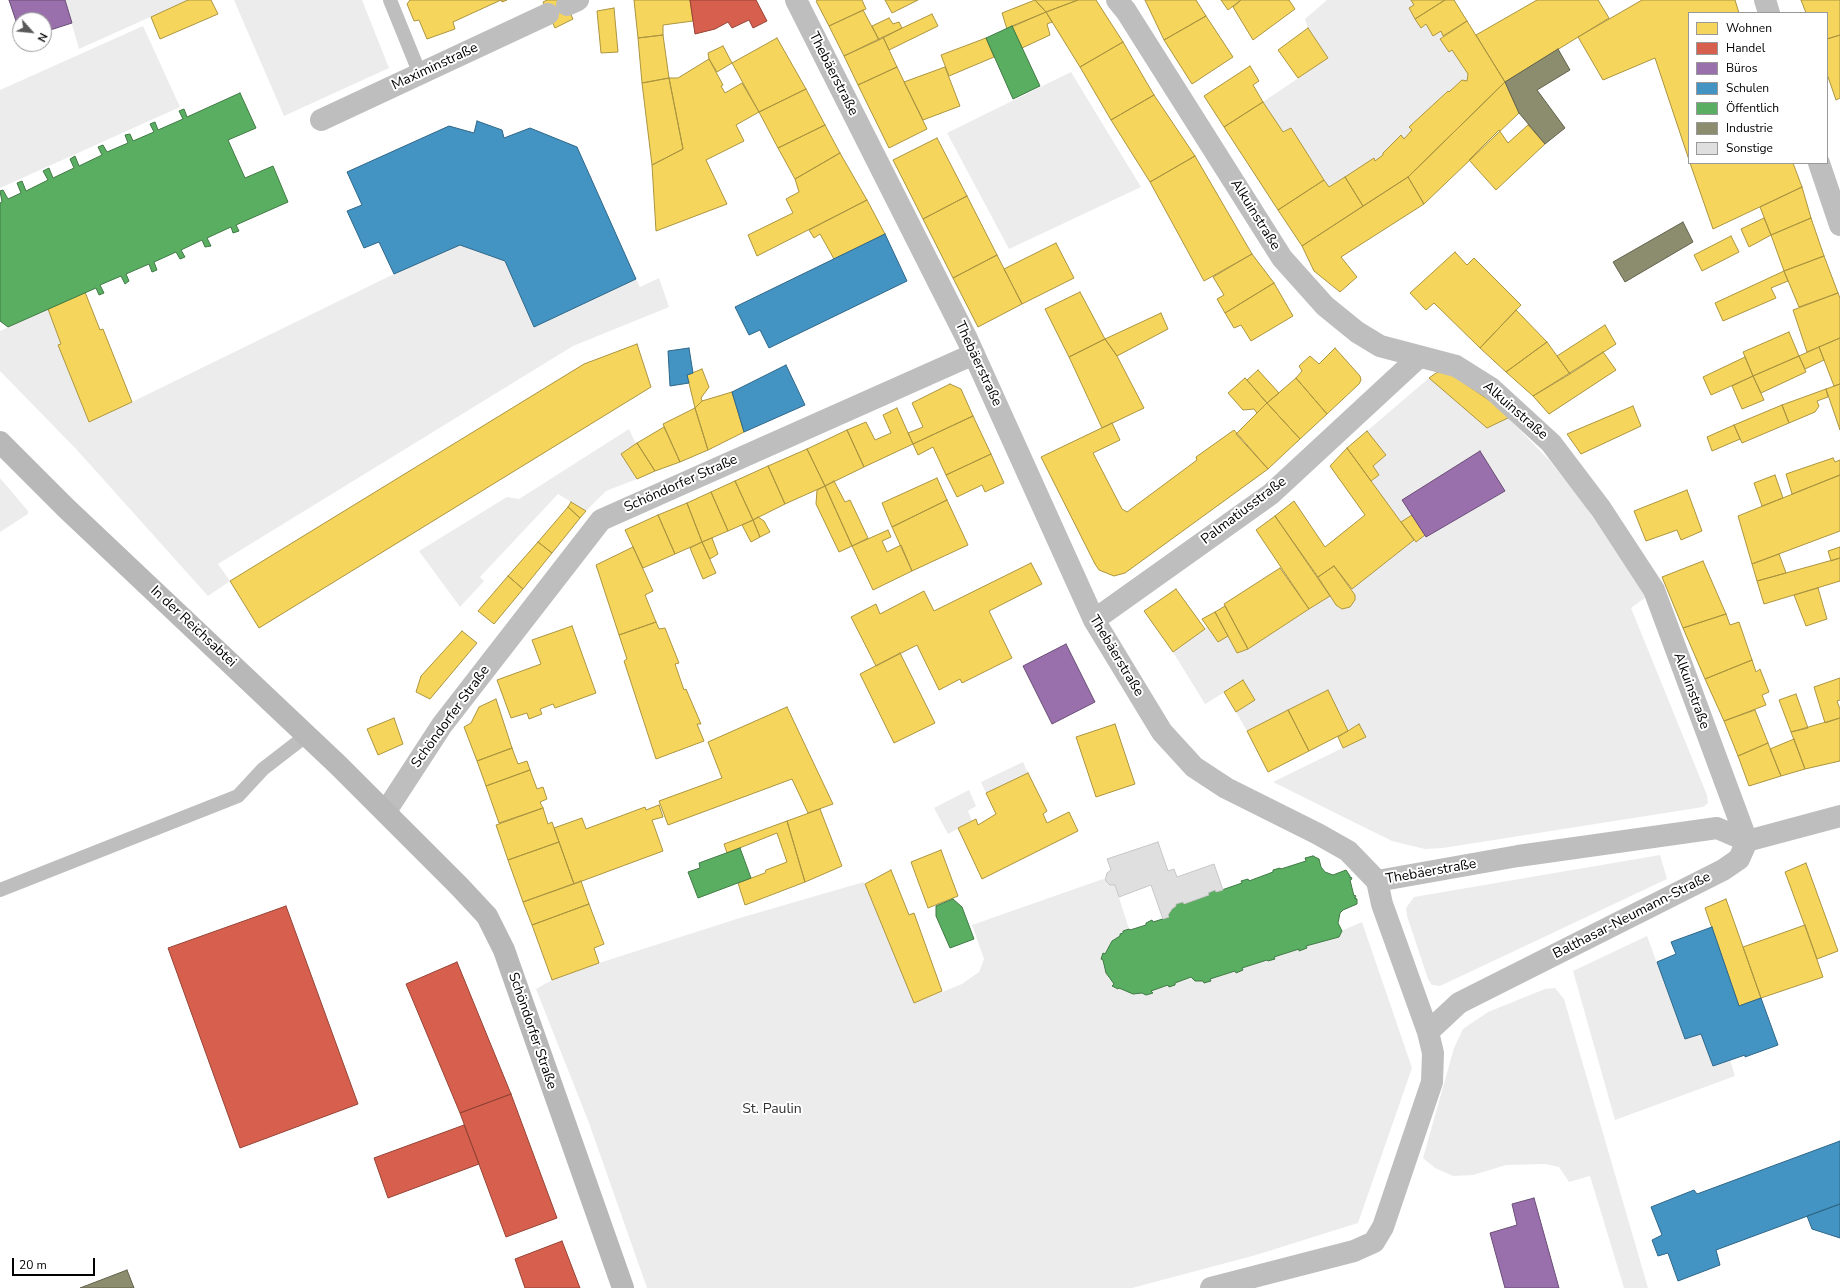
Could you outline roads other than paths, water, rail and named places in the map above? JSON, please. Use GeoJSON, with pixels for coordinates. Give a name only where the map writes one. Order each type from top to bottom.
{"type":"FeatureCollection","features":[{"type":"Feature","properties":{"kind":"main road","name":"In der Reichsabtei"},"geometry":{"type":"LineString","coordinates":[[0,442],[66,508],[307,735],[386,812]]}},
{"type":"Feature","properties":{"kind":"main road","name":"Schöndorfer Straße"},"geometry":{"type":"LineString","coordinates":[[386,812],[487,916],[504,950],[623,1288]]}},
{"type":"Feature","properties":{"kind":"street","name":"Thebäerstraße"},"geometry":{"type":"LineString","coordinates":[[796,0],[974,354],[1094,620],[1162,732],[1194,767],[1226,788],[1318,834],[1348,851],[1377,882],[1518,856],[1717,828],[1747,841]]}},
{"type":"Feature","properties":{"kind":"street","name":"Alkuinstraße"},"geometry":{"type":"LineString","coordinates":[[1117,0],[1126,11],[1282,258],[1304,284],[1325,306],[1357,332],[1380,346],[1456,366],[1491,388],[1551,443],[1601,508],[1654,590],[1747,841]]}},
{"type":"Feature","properties":{"kind":"street"},"geometry":{"type":"LineString","coordinates":[[1765,0],[1769,12]]}},
{"type":"Feature","properties":{"kind":"street","name":"Maximinstraße"},"geometry":{"type":"LineString","coordinates":[[321,120],[564,6]]}},
{"type":"Feature","properties":{"kind":"street"},"geometry":{"type":"LineString","coordinates":[[1819,164],[1840,225]]}},
{"type":"Feature","properties":{"kind":"street","name":"Schöndorfer Straße"},"geometry":{"type":"LineString","coordinates":[[386,812],[442,725],[601,520],[974,354]]}},
{"type":"Feature","properties":{"kind":"street","name":"Palmatiusstraße"},"geometry":{"type":"LineString","coordinates":[[1094,620],[1271,494],[1419,357]]}},
{"type":"Feature","properties":{"kind":"street"},"geometry":{"type":"LineString","coordinates":[[1747,841],[1840,816]]}},
{"type":"Feature","properties":{"kind":"street","name":"Balthasar-Neumann-Straße"},"geometry":{"type":"LineString","coordinates":[[1428,1032],[1459,1003],[1723,870],[1739,859],[1747,841]]}},
{"type":"Feature","properties":{"kind":"street"},"geometry":{"type":"LineString","coordinates":[[1211,1288],[1268,1281],[1354,1251],[1374,1242],[1383,1227],[1432,1082],[1434,1053],[1428,1032],[1382,904],[1377,882]]}},
{"type":"Feature","properties":{"kind":"lane"},"geometry":{"type":"LineString","coordinates":[[390,0],[420,74]]}},
{"type":"Feature","properties":{"kind":"lane"},"geometry":{"type":"LineString","coordinates":[[0,890],[238,796],[263,769],[307,735]]}},
{"type":"Feature","properties":{"kind":"park label","name":"St. Paulin"},"geometry":{"type":"Point","coordinates":[772,1110]}}]}
